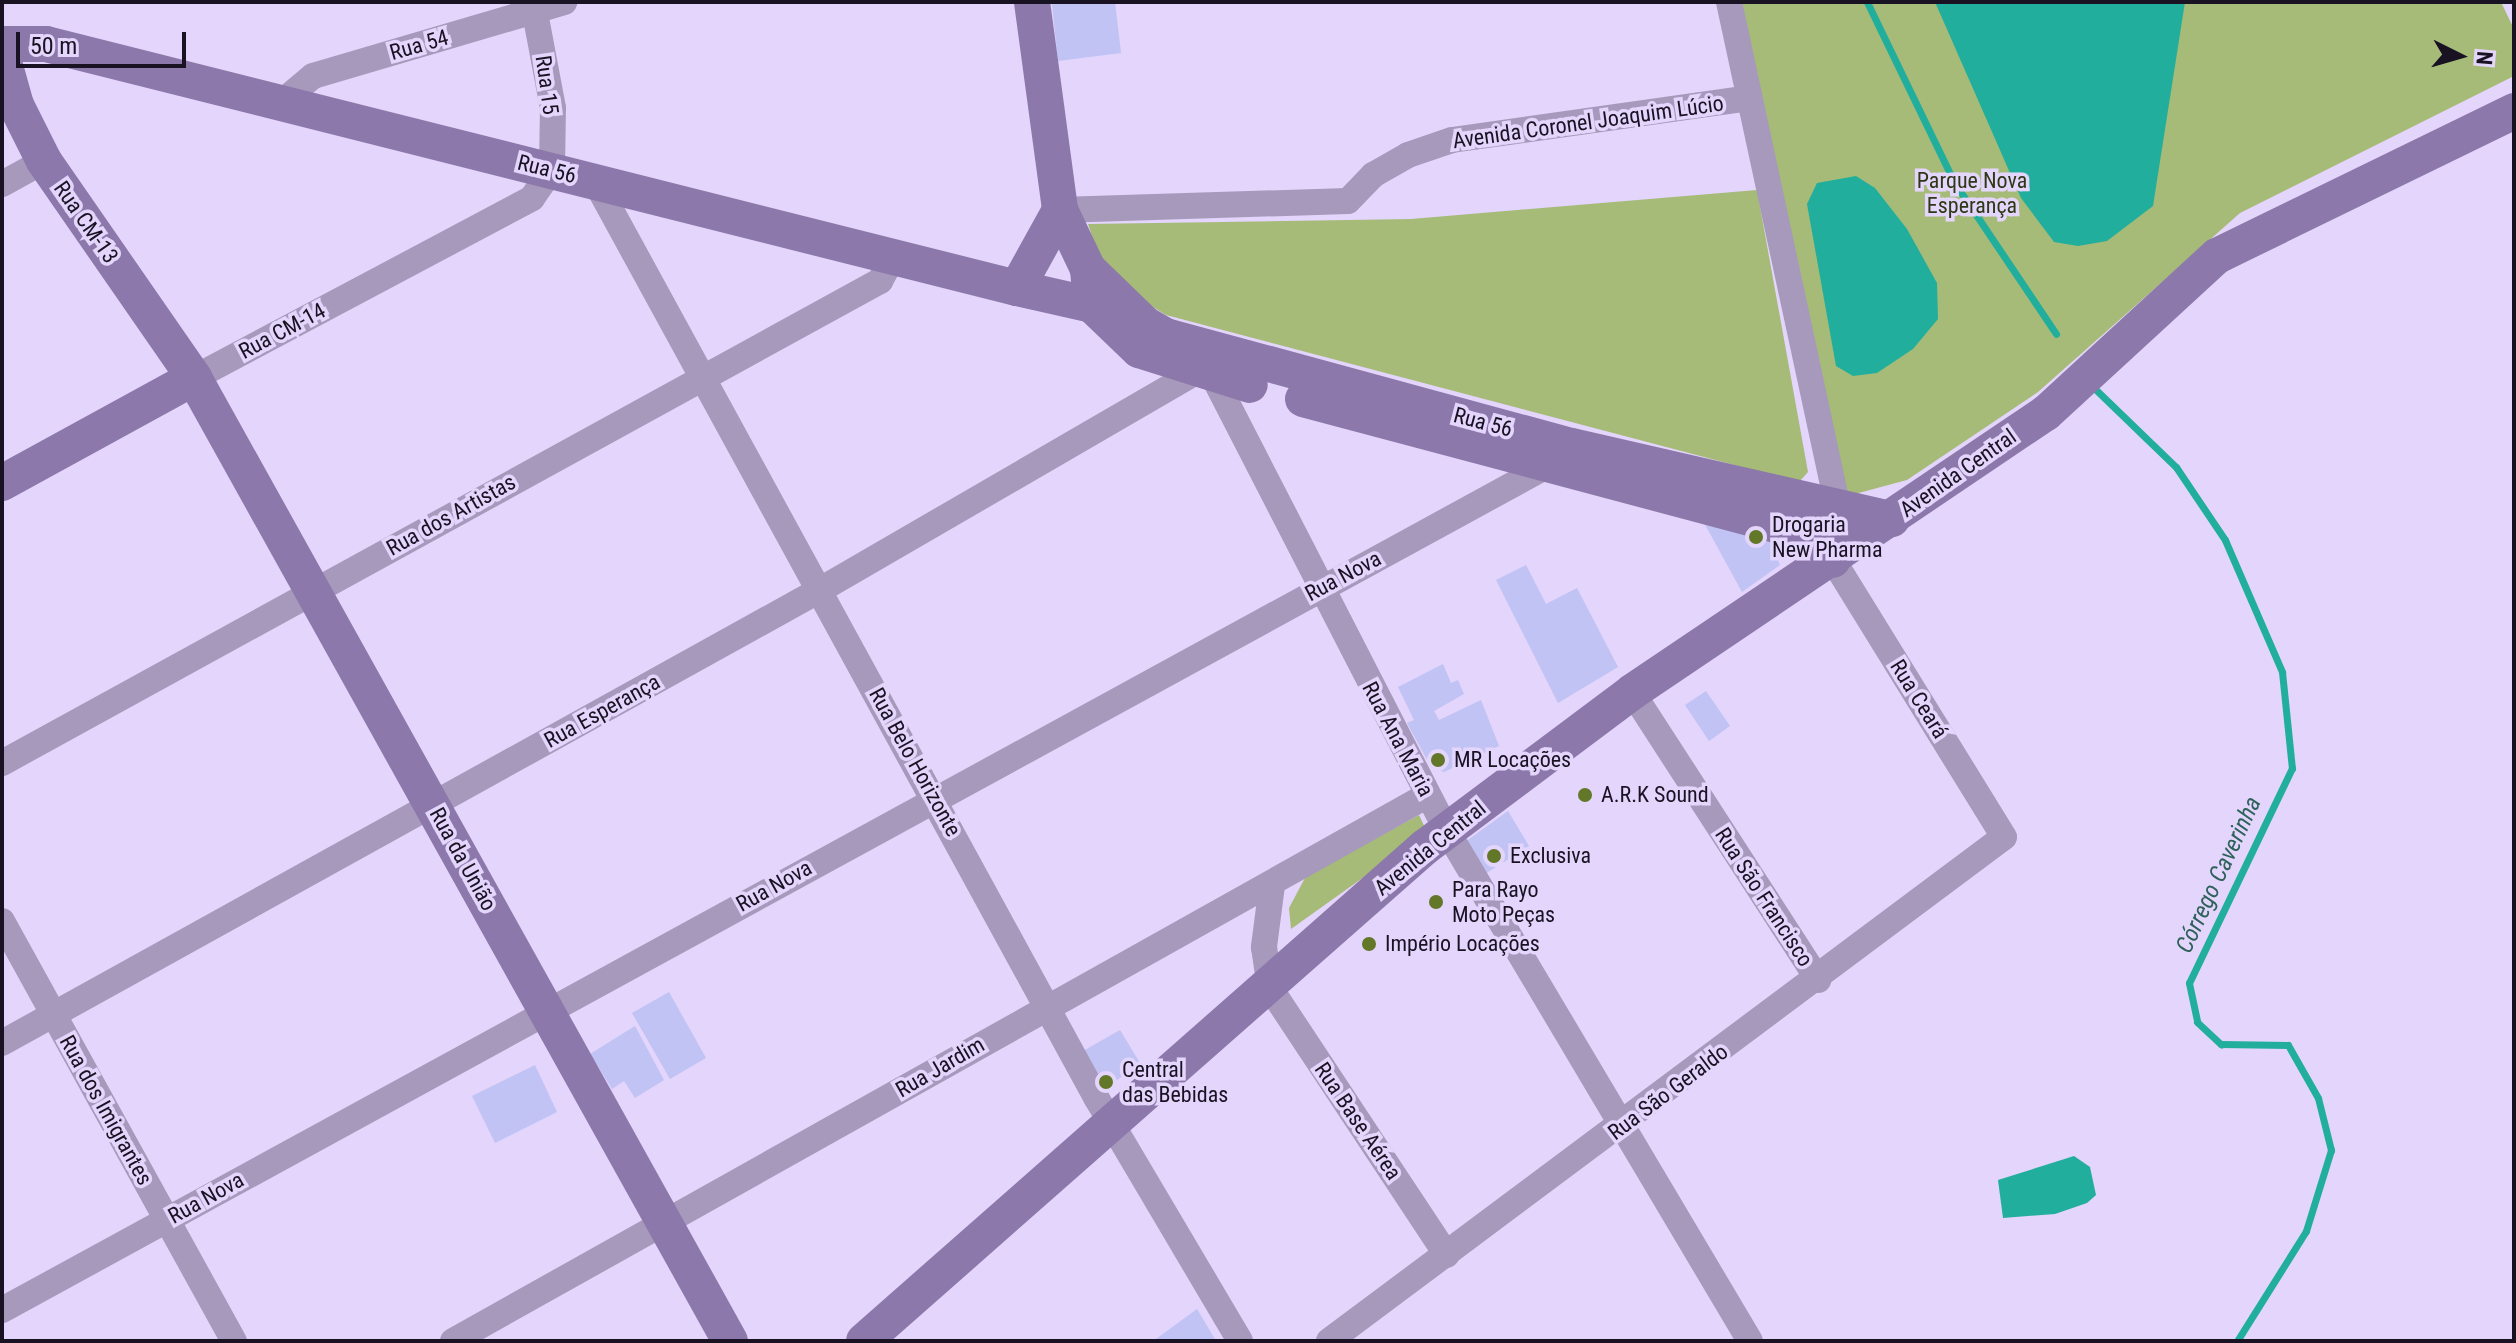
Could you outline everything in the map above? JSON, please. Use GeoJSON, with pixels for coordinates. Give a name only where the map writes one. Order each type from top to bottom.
{"type":"FeatureCollection","features":[{"type":"Feature","properties":{"kind":"street","name":"Rua 54"},"geometry":{"type":"LineString","coordinates":[[282,102],[313,76],[534,6],[564,2]]}},
{"type":"Feature","properties":{"kind":"street"},"geometry":{"type":"LineString","coordinates":[[1032,2],[1060,210],[1103,300]]}},
{"type":"Feature","properties":{"kind":"street","name":"Avenida Coronel Joaquim Lúcio"},"geometry":{"type":"LineString","coordinates":[[1729,2],[1838,508]]}},
{"type":"Feature","properties":{"kind":"street","name":"Rua 15"},"geometry":{"type":"LineString","coordinates":[[534,6],[553,108],[552,169]]}},
{"type":"Feature","properties":{"kind":"street","name":"Rua 56"},"geometry":{"type":"LineString","coordinates":[[2,44],[46,44],[552,169],[892,259],[1017,288],[1103,300],[1166,336],[1572,446],[1892,519]]}},
{"type":"Feature","properties":{"kind":"street","name":"Rua CM-13"},"geometry":{"type":"LineString","coordinates":[[2,55],[16,105],[44,161],[194,378]]}},
{"type":"Feature","properties":{"kind":"street","name":"Avenida Coronel Joaquim Lúcio"},"geometry":{"type":"LineString","coordinates":[[1060,210],[1348,201],[1373,175],[1408,155],[1452,140],[1749,98]]}},
{"type":"Feature","properties":{"kind":"street","name":"Avenida Central"},"geometry":{"type":"LineString","coordinates":[[864,1341],[1447,831],[1632,692],[1833,560],[2046,413],[2217,256],[2514,111]]}},
{"type":"Feature","properties":{"kind":"street"},"geometry":{"type":"LineString","coordinates":[[2,184],[44,161]]}},
{"type":"Feature","properties":{"kind":"street","name":"Rua CM-14"},"geometry":{"type":"LineString","coordinates":[[2,483],[532,198],[552,169]]}},
{"type":"Feature","properties":{"kind":"street","name":"Rua Belo Horizonte"},"geometry":{"type":"LineString","coordinates":[[595,181],[1049,1005],[1111,1124],[1240,1341]]}},
{"type":"Feature","properties":{"kind":"street"},"geometry":{"type":"LineString","coordinates":[[1017,288],[1060,210]]}},
{"type":"Feature","properties":{"kind":"street","name":"Rua dos Artistas"},"geometry":{"type":"LineString","coordinates":[[2,763],[880,281],[892,259]]}},
{"type":"Feature","properties":{"kind":"street","name":"Rua 56"},"geometry":{"type":"LineString","coordinates":[[1103,300],[1132,346],[1205,373],[1806,533],[1833,560]]}},
{"type":"Feature","properties":{"kind":"street","name":"Rua Ana Maria"},"geometry":{"type":"LineString","coordinates":[[1205,373],[1447,831],[1742,1338]]}},
{"type":"Feature","properties":{"kind":"street","name":"Rua Esperança"},"geometry":{"type":"LineString","coordinates":[[2,1043],[1205,373]]}},
{"type":"Feature","properties":{"kind":"street","name":"Rua da União"},"geometry":{"type":"LineString","coordinates":[[194,378],[730,1341]]}},
{"type":"Feature","properties":{"kind":"street","name":"Rua Nova"},"geometry":{"type":"LineString","coordinates":[[2,1310],[1547,466]]}},
{"type":"Feature","properties":{"kind":"street","name":"Rua Ceará"},"geometry":{"type":"LineString","coordinates":[[1833,560],[2004,837]]}},
{"type":"Feature","properties":{"kind":"street","name":"Rua São Francisco"},"geometry":{"type":"LineString","coordinates":[[1632,692],[1818,980]]}},
{"type":"Feature","properties":{"kind":"street","name":"Rua Jardim"},"geometry":{"type":"LineString","coordinates":[[463,1339],[1049,1005],[1272,885],[1428,795]]}},
{"type":"Feature","properties":{"kind":"street","name":"Rua São Geraldo"},"geometry":{"type":"LineString","coordinates":[[1329,1341],[1622,1127],[2004,837]]}},
{"type":"Feature","properties":{"kind":"street"},"geometry":{"type":"LineString","coordinates":[[1270,988],[1264,947],[1272,885]]}},
{"type":"Feature","properties":{"kind":"street","name":"Rua dos Imigrantes"},"geometry":{"type":"LineString","coordinates":[[2,921],[234,1341]]}},
{"type":"Feature","properties":{"kind":"street","name":"Rua Base Aérea"},"geometry":{"type":"LineString","coordinates":[[1270,988],[1447,1255]]}},
{"type":"Feature","properties":{"kind":"green space","name":"Parque Nova Esperança"},"geometry":{"type":"Polygon","coordinates":[[[1739,2],[2501,2],[2514,29],[2514,76],[2240,213],[2038,392],[1907,480],[1840,498],[1739,2]]]}},
{"type":"Feature","properties":{"kind":"green space"},"geometry":{"type":"Polygon","coordinates":[[[1757,190],[1808,472],[1799,482],[1166,315],[1128,292],[1100,260],[1088,224],[1411,219],[1757,190]]]}},
{"type":"Feature","properties":{"kind":"green space"},"geometry":{"type":"Polygon","coordinates":[[[1419,815],[1427,832],[1291,929],[1289,908],[1306,876],[1419,815]]]}},
{"type":"Feature","properties":{"kind":"shaded area"},"geometry":{"type":"Polygon","coordinates":[[[1935,2],[2185,2],[2153,206],[2107,241],[2078,246],[2054,242],[2021,198],[1935,2]]]}},
{"type":"Feature","properties":{"kind":"shaded area"},"geometry":{"type":"Polygon","coordinates":[[[1856,176],[1875,188],[1907,229],[1937,283],[1938,319],[1913,349],[1877,373],[1853,376],[1836,366],[1807,204],[1817,183],[1856,176]]]}},
{"type":"Feature","properties":{"kind":"shaded area"},"geometry":{"type":"Polygon","coordinates":[[[2074,1156],[2090,1167],[2096,1195],[2087,1203],[2055,1214],[2003,1218],[1998,1180],[2074,1156]]]}},
{"type":"Feature","properties":{"kind":"building"},"geometry":{"type":"Polygon","coordinates":[[[1115,2],[1121,53],[1058,61],[1052,4],[1115,2]]]}},
{"type":"Feature","properties":{"kind":"building"},"geometry":{"type":"Polygon","coordinates":[[[1702,519],[1769,537],[1780,565],[1742,592],[1702,519]]]}},
{"type":"Feature","properties":{"kind":"building"},"geometry":{"type":"Polygon","coordinates":[[[1526,565],[1546,604],[1577,588],[1618,667],[1558,703],[1496,580],[1526,565]]]}},
{"type":"Feature","properties":{"kind":"building"},"geometry":{"type":"Polygon","coordinates":[[[1443,664],[1451,683],[1458,680],[1464,694],[1434,711],[1439,720],[1481,700],[1499,746],[1444,772],[1431,767],[1407,723],[1414,720],[1398,687],[1443,664]]]}},
{"type":"Feature","properties":{"kind":"building"},"geometry":{"type":"Polygon","coordinates":[[[1706,691],[1730,726],[1709,741],[1685,705],[1706,691]]]}},
{"type":"Feature","properties":{"kind":"building"},"geometry":{"type":"Polygon","coordinates":[[[1508,811],[1529,846],[1485,874],[1465,842],[1508,811]]]}},
{"type":"Feature","properties":{"kind":"building"},"geometry":{"type":"Polygon","coordinates":[[[669,992],[706,1058],[670,1079],[632,1013],[669,992]]]}},
{"type":"Feature","properties":{"kind":"building"},"geometry":{"type":"Polygon","coordinates":[[[635,1026],[664,1080],[635,1098],[624,1081],[612,1089],[590,1054],[635,1026]]]}},
{"type":"Feature","properties":{"kind":"building"},"geometry":{"type":"Polygon","coordinates":[[[1120,1030],[1140,1063],[1105,1089],[1083,1051],[1120,1030]]]}},
{"type":"Feature","properties":{"kind":"building"},"geometry":{"type":"Polygon","coordinates":[[[535,1065],[557,1112],[495,1143],[472,1096],[535,1065]]]}},
{"type":"Feature","properties":{"kind":"building"},"geometry":{"type":"Polygon","coordinates":[[[1197,1309],[1216,1341],[1157,1341],[1156,1339],[1197,1309]]]}},
{"type":"Feature","properties":{"kind":"waterway","name":"Córrego Caverinha"},"geometry":{"type":"LineString","coordinates":[[1867,2],[1954,182],[2056,334]]}},
{"type":"Feature","properties":{"kind":"waterway","name":"Córrego Caverinha"},"geometry":{"type":"LineString","coordinates":[[2092,386],[2176,467],[2225,540],[2282,672],[2292,768],[2189,983],[2197,1022],[2221,1044],[2288,1045],[2318,1098],[2331,1150],[2306,1231],[2237,1341]]}},
{"type":"Feature","properties":{"kind":"place","name":"Drogaria New Pharma"},"geometry":{"type":"Point","coordinates":[1756,537]}},
{"type":"Feature","properties":{"kind":"place","name":"MR Locações"},"geometry":{"type":"Point","coordinates":[1438,760]}},
{"type":"Feature","properties":{"kind":"place","name":"A.R.K Sound"},"geometry":{"type":"Point","coordinates":[1585,795]}},
{"type":"Feature","properties":{"kind":"place","name":"Exclusiva"},"geometry":{"type":"Point","coordinates":[1494,856]}},
{"type":"Feature","properties":{"kind":"place","name":"Para Rayo Moto Peças"},"geometry":{"type":"Point","coordinates":[1436,902]}},
{"type":"Feature","properties":{"kind":"place","name":"Império Locações"},"geometry":{"type":"Point","coordinates":[1369,944]}},
{"type":"Feature","properties":{"kind":"place","name":"Central das Bebidas"},"geometry":{"type":"Point","coordinates":[1106,1082]}}]}
